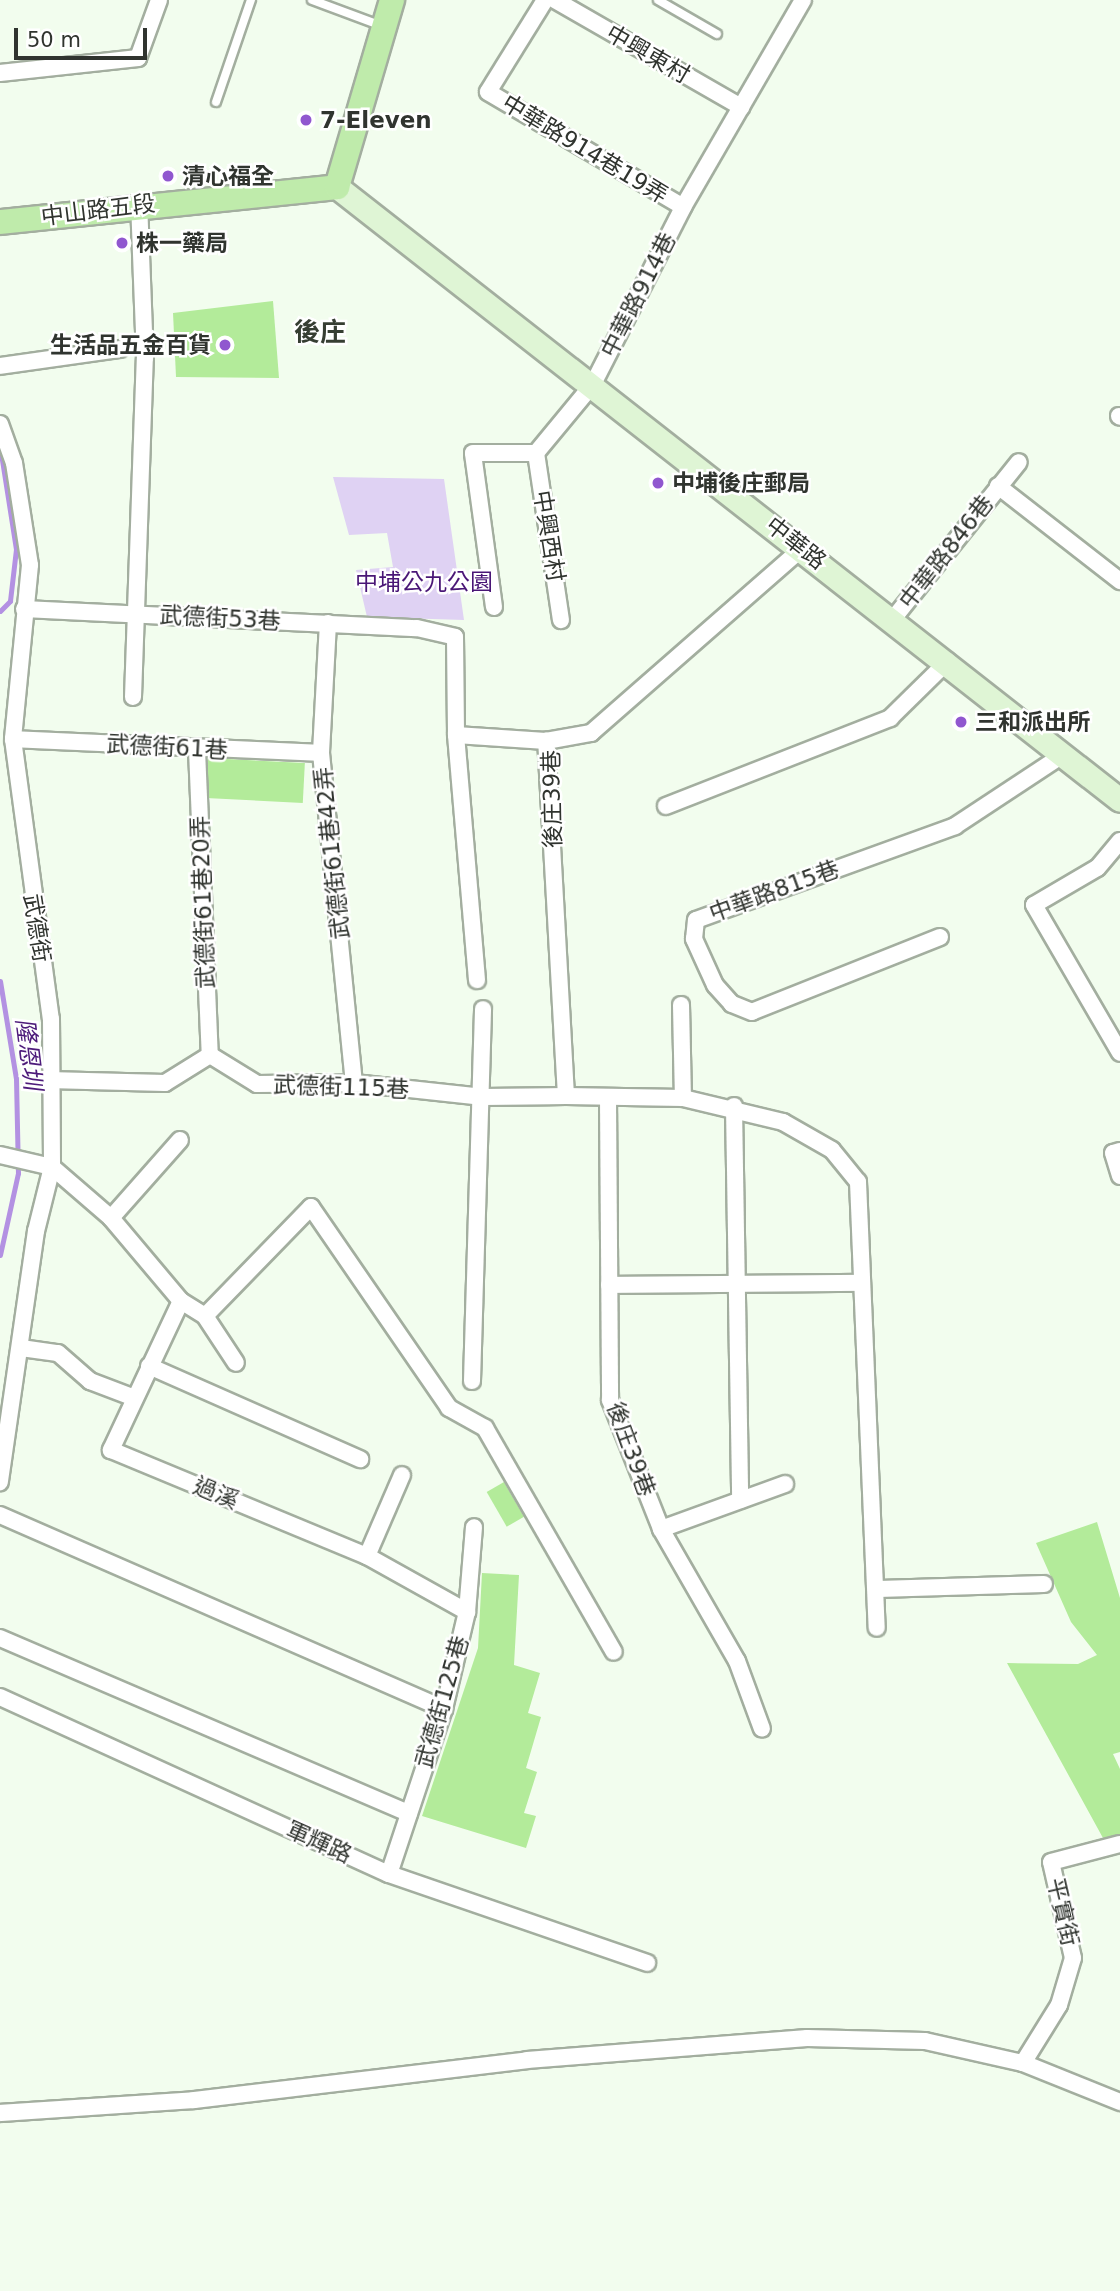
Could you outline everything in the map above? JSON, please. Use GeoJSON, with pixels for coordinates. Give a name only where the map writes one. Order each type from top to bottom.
{"type":"FeatureCollection","features":[{"type":"Feature","properties":{"kind":"main road"},"geometry":{"type":"LineString","coordinates":[[337,187],[392,0]]}},
{"type":"Feature","properties":{"kind":"main road","name":"中山路五段"},"geometry":{"type":"LineString","coordinates":[[0,222],[139,204],[337,187]]}},
{"type":"Feature","properties":{"kind":"main road","name":"中華路"},"geometry":{"type":"LineString","coordinates":[[337,187],[948,661],[1061,756],[1120,800]]}},
{"type":"Feature","properties":{"kind":"street"},"geometry":{"type":"LineString","coordinates":[[0,73],[138,58],[159,0]]}},
{"type":"Feature","properties":{"kind":"street","name":"中華路914巷19弄"},"geometry":{"type":"LineString","coordinates":[[545,0],[488,92],[683,207]]}},
{"type":"Feature","properties":{"kind":"street","name":"中興東村"},"geometry":{"type":"LineString","coordinates":[[555,0],[741,107]]}},
{"type":"Feature","properties":{"kind":"street"},"geometry":{"type":"LineString","coordinates":[[683,207],[803,0]]}},
{"type":"Feature","properties":{"kind":"street"},"geometry":{"type":"LineString","coordinates":[[133,697],[145,358],[139,204]]}},
{"type":"Feature","properties":{"kind":"street","name":"中華路914巷"},"geometry":{"type":"LineString","coordinates":[[593,384],[683,207]]}},
{"type":"Feature","properties":{"kind":"street"},"geometry":{"type":"LineString","coordinates":[[0,366],[120,349]]}},
{"type":"Feature","properties":{"kind":"street"},"geometry":{"type":"LineString","coordinates":[[494,607],[473,453],[536,453],[593,384]]}},
{"type":"Feature","properties":{"kind":"street","name":"武德街"},"geometry":{"type":"LineString","coordinates":[[0,424],[14,463],[30,565],[13,739],[51,1019],[48,1080],[52,1167],[36,1231],[0,1482]]}},
{"type":"Feature","properties":{"kind":"street","name":"中興西村"},"geometry":{"type":"LineString","coordinates":[[536,453],[561,620]]}},
{"type":"Feature","properties":{"kind":"street","name":"中華路846巷"},"geometry":{"type":"LineString","coordinates":[[893,619],[1020,462]]}},
{"type":"Feature","properties":{"kind":"street","name":"中華路846巷"},"geometry":{"type":"LineString","coordinates":[[998,486],[1120,581]]}},
{"type":"Feature","properties":{"kind":"street","name":"後庄39巷"},"geometry":{"type":"LineString","coordinates":[[566,1096],[546,741],[591,733],[802,548]]}},
{"type":"Feature","properties":{"kind":"street","name":"武德街53巷"},"geometry":{"type":"LineString","coordinates":[[24,609],[417,628],[455,637],[456,735]]}},
{"type":"Feature","properties":{"kind":"street","name":"武德街61巷42弄"},"geometry":{"type":"LineString","coordinates":[[328,624],[321,753],[354,1083]]}},
{"type":"Feature","properties":{"kind":"street"},"geometry":{"type":"LineString","coordinates":[[666,806],[890,718],[948,661]]}},
{"type":"Feature","properties":{"kind":"street"},"geometry":{"type":"LineString","coordinates":[[477,980],[456,735],[546,741]]}},
{"type":"Feature","properties":{"kind":"street","name":"武德街61巷"},"geometry":{"type":"LineString","coordinates":[[13,739],[197,750],[321,753]]}},
{"type":"Feature","properties":{"kind":"street","name":"武德街61巷20弄"},"geometry":{"type":"LineString","coordinates":[[197,750],[210,1055]]}},
{"type":"Feature","properties":{"kind":"street","name":"中華路815巷"},"geometry":{"type":"LineString","coordinates":[[940,937],[752,1012],[732,1004],[715,985],[694,939],[696,920],[955,826],[1061,756]]}},
{"type":"Feature","properties":{"kind":"street"},"geometry":{"type":"LineString","coordinates":[[1120,841],[1097,868],[1034,905],[1120,1053]]}},
{"type":"Feature","properties":{"kind":"street"},"geometry":{"type":"LineString","coordinates":[[681,1005],[683,1098]]}},
{"type":"Feature","properties":{"kind":"street"},"geometry":{"type":"LineString","coordinates":[[472,1381],[483,1097],[483,1009]]}},
{"type":"Feature","properties":{"kind":"street"},"geometry":{"type":"LineString","coordinates":[[48,1080],[165,1083],[210,1055]]}},
{"type":"Feature","properties":{"kind":"street","name":"武德街115巷"},"geometry":{"type":"LineString","coordinates":[[210,1055],[257,1084],[354,1083],[483,1097],[566,1096]]}},
{"type":"Feature","properties":{"kind":"street"},"geometry":{"type":"LineString","coordinates":[[566,1096],[608,1100],[683,1098],[734,1106],[783,1122],[832,1150],[858,1182],[860,1283],[877,1628]]}},
{"type":"Feature","properties":{"kind":"street","name":"後庄39巷"},"geometry":{"type":"LineString","coordinates":[[608,1100],[610,1400],[661,1530],[737,1661],[762,1729]]}},
{"type":"Feature","properties":{"kind":"street"},"geometry":{"type":"LineString","coordinates":[[734,1106],[740,1500]]}},
{"type":"Feature","properties":{"kind":"street"},"geometry":{"type":"LineString","coordinates":[[111,1218],[180,1140]]}},
{"type":"Feature","properties":{"kind":"street"},"geometry":{"type":"LineString","coordinates":[[1116,1152],[1120,1176]]}},
{"type":"Feature","properties":{"kind":"street"},"geometry":{"type":"LineString","coordinates":[[0,1155],[52,1167],[111,1218],[181,1301],[205,1316],[236,1363]]}},
{"type":"Feature","properties":{"kind":"street"},"geometry":{"type":"LineString","coordinates":[[205,1316],[311,1207],[449,1408],[485,1427],[614,1652]]}},
{"type":"Feature","properties":{"kind":"street"},"geometry":{"type":"LineString","coordinates":[[609,1285],[737,1281],[860,1283]]}},
{"type":"Feature","properties":{"kind":"street","name":"過溪"},"geometry":{"type":"LineString","coordinates":[[181,1301],[132,1397],[111,1450],[367,1556],[467,1612]]}},
{"type":"Feature","properties":{"kind":"street"},"geometry":{"type":"LineString","coordinates":[[21,1348],[58,1353],[90,1381],[132,1397]]}},
{"type":"Feature","properties":{"kind":"street"},"geometry":{"type":"LineString","coordinates":[[149,1366],[360,1459]]}},
{"type":"Feature","properties":{"kind":"street"},"geometry":{"type":"LineString","coordinates":[[367,1556],[402,1475]]}},
{"type":"Feature","properties":{"kind":"street"},"geometry":{"type":"LineString","coordinates":[[661,1530],[785,1484]]}},
{"type":"Feature","properties":{"kind":"street"},"geometry":{"type":"LineString","coordinates":[[0,1515],[444,1709]]}},
{"type":"Feature","properties":{"kind":"street","name":"武德街125巷"},"geometry":{"type":"LineString","coordinates":[[389,1874],[444,1709],[467,1612],[474,1527]]}},
{"type":"Feature","properties":{"kind":"street"},"geometry":{"type":"LineString","coordinates":[[877,1589],[1044,1584]]}},
{"type":"Feature","properties":{"kind":"street"},"geometry":{"type":"LineString","coordinates":[[0,1638],[408,1813]]}},
{"type":"Feature","properties":{"kind":"street","name":"軍輝路"},"geometry":{"type":"LineString","coordinates":[[0,1698],[389,1874],[647,1963]]}},
{"type":"Feature","properties":{"kind":"street","name":"平實街"},"geometry":{"type":"LineString","coordinates":[[1023,2063],[1059,2005],[1073,1958],[1051,1862],[1120,1844]]}},
{"type":"Feature","properties":{"kind":"street"},"geometry":{"type":"LineString","coordinates":[[0,2113],[194,2100],[527,2060],[807,2038],[925,2041],[1023,2063],[1120,2102]]}},
{"type":"Feature","properties":{"kind":"lane"},"geometry":{"type":"LineString","coordinates":[[216,102],[251,0]]}},
{"type":"Feature","properties":{"kind":"lane"},"geometry":{"type":"LineString","coordinates":[[312,0],[383,26]]}},
{"type":"Feature","properties":{"kind":"lane"},"geometry":{"type":"LineString","coordinates":[[659,0],[718,34]]}},
{"type":"Feature","properties":{"kind":"green space","name":"中埔公九公園"},"geometry":{"type":"Polygon","coordinates":[[[333,477],[444,479],[464,620],[367,617],[356,570],[393,567],[387,533],[349,535],[333,477]]]}},
{"type":"Feature","properties":{"kind":"building","name":"生活品五金百貨"},"geometry":{"type":"Polygon","coordinates":[[[273,301],[279,378],[176,377],[173,313],[273,301]]]}},
{"type":"Feature","properties":{"kind":"building"},"geometry":{"type":"Polygon","coordinates":[[[208,758],[305,763],[303,803],[206,798],[208,758]]]}},
{"type":"Feature","properties":{"kind":"building"},"geometry":{"type":"Polygon","coordinates":[[[504,1482],[524,1517],[507,1527],[487,1492],[504,1482]]]}},
{"type":"Feature","properties":{"kind":"building"},"geometry":{"type":"Polygon","coordinates":[[[1097,1522],[1120,1598],[1120,1752],[1113,1754],[1120,1769],[1120,1834],[1103,1838],[1007,1663],[1078,1664],[1097,1655],[1071,1622],[1036,1543],[1097,1522]]]}},
{"type":"Feature","properties":{"kind":"building"},"geometry":{"type":"Polygon","coordinates":[[[482,1573],[519,1575],[514,1665],[540,1673],[528,1713],[541,1717],[526,1768],[537,1772],[524,1813],[536,1816],[526,1848],[422,1816],[478,1648],[482,1573]]]}},
{"type":"Feature","properties":{"kind":"waterway","name":"隆恩圳"},"geometry":{"type":"LineString","coordinates":[[0,447],[16,549],[10,601],[0,611]]}},
{"type":"Feature","properties":{"kind":"waterway","name":"隆恩圳"},"geometry":{"type":"LineString","coordinates":[[0,981],[16,1079],[18,1173],[0,1255]]}},
{"type":"Feature","properties":{"kind":"place","name":"7-Eleven"},"geometry":{"type":"Point","coordinates":[306,120]}},
{"type":"Feature","properties":{"kind":"place","name":"清心福全"},"geometry":{"type":"Point","coordinates":[168,176]}},
{"type":"Feature","properties":{"kind":"place","name":"株一藥局"},"geometry":{"type":"Point","coordinates":[122,243]}},
{"type":"Feature","properties":{"kind":"place","name":"生活品五金百貨"},"geometry":{"type":"Point","coordinates":[225,345]}},
{"type":"Feature","properties":{"kind":"place","name":"中埔後庄郵局"},"geometry":{"type":"Point","coordinates":[658,483]}},
{"type":"Feature","properties":{"kind":"place","name":"三和派出所"},"geometry":{"type":"Point","coordinates":[961,722]}},
{"type":"Feature","properties":{"kind":"district","name":"後庄"},"geometry":{"type":"Point","coordinates":[320,333]}}]}
